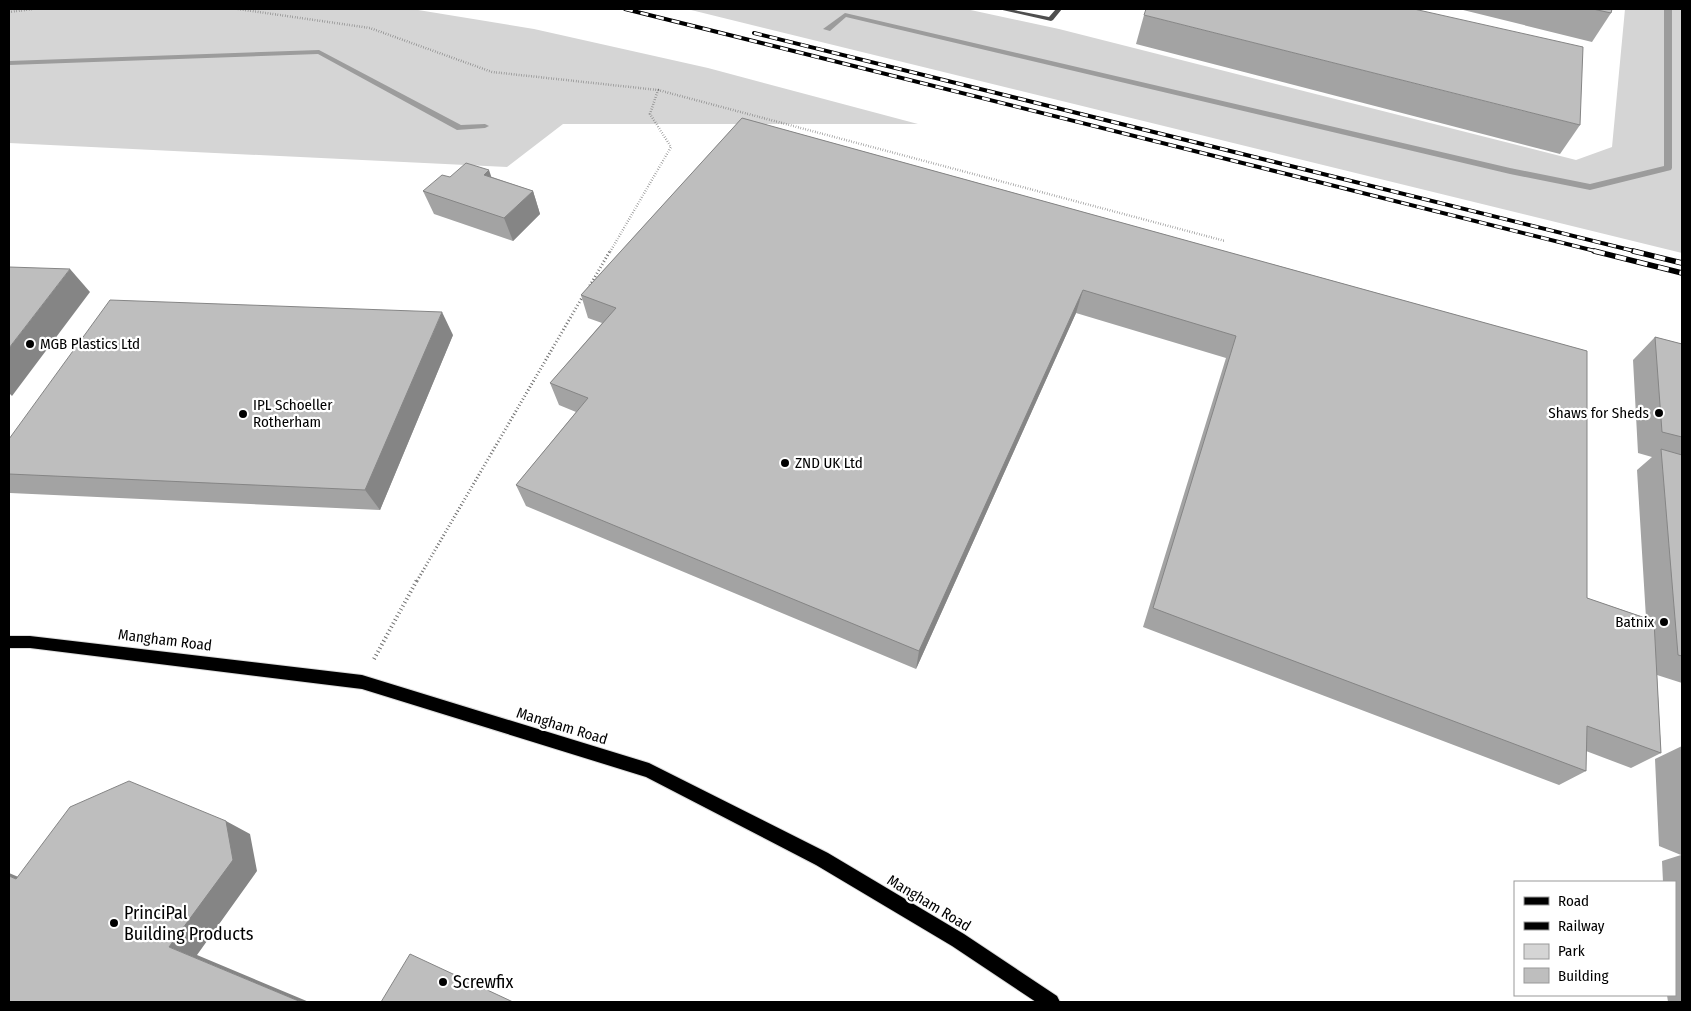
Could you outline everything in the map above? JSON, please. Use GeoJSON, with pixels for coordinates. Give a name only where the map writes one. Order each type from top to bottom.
{"type":"FeatureCollection","features":[{"type":"Feature","properties":{"kind":"main road","name":"Mangham Road"},"geometry":{"type":"LineString","coordinates":[[9,642],[50,644],[362,682],[649,770],[815,855],[958,940],[1051,1002]]}},
{"type":"Feature","properties":{"kind":"lane"},"geometry":{"type":"LineString","coordinates":[[1001,9],[1051,19],[1058,9]]}},
{"type":"Feature","properties":{"kind":"path"},"geometry":{"type":"LineString","coordinates":[[9,12],[33,9]]}},
{"type":"Feature","properties":{"kind":"path"},"geometry":{"type":"LineString","coordinates":[[238,9],[370,28],[492,72],[658,90],[1225,242]]}},
{"type":"Feature","properties":{"kind":"path"},"geometry":{"type":"LineString","coordinates":[[362,682],[412,589],[671,147],[650,114],[658,90]]}},
{"type":"Feature","properties":{"kind":"green space"},"geometry":{"type":"Polygon","coordinates":[[[9,9],[412,9],[534,29],[708,68],[918,124],[563,124],[507,167],[9,143],[9,9]]]}},
{"type":"Feature","properties":{"kind":"green space"},"geometry":{"type":"Polygon","coordinates":[[[687,9],[966,9],[1059,29],[1576,160],[1612,147],[1625,9],[1682,9],[1682,253],[687,9]]]}},
{"type":"Feature","properties":{"kind":"building"},"geometry":{"type":"Polygon","coordinates":[[[1146,9],[1414,9],[1583,47],[1580,125],[1144,15],[1146,9]]]}},
{"type":"Feature","properties":{"kind":"building"},"geometry":{"type":"Polygon","coordinates":[[[1593,9],[1612,9],[1611,13],[1593,9]]]}},
{"type":"Feature","properties":{"kind":"building","name":"ZND UK Ltd"},"geometry":{"type":"Polygon","coordinates":[[[742,118],[1587,351],[1587,598],[1654,621],[1661,753],[1587,726],[1586,771],[1153,608],[1236,336],[1083,290],[919,651],[516,485],[588,398],[550,383],[616,308],[581,295],[742,118]]]}},
{"type":"Feature","properties":{"kind":"building"},"geometry":{"type":"Polygon","coordinates":[[[466,163],[489,170],[484,175],[533,191],[504,218],[423,191],[442,175],[450,177],[466,163]]]}},
{"type":"Feature","properties":{"kind":"building"},"geometry":{"type":"Polygon","coordinates":[[[9,267],[70,269],[9,348],[9,267]]]}},
{"type":"Feature","properties":{"kind":"building","name":"IPL Schoeller Rotherham"},"geometry":{"type":"Polygon","coordinates":[[[110,300],[442,312],[365,490],[9,474],[9,439],[110,300]]]}},
{"type":"Feature","properties":{"kind":"building"},"geometry":{"type":"Polygon","coordinates":[[[1655,337],[1682,344],[1682,437],[1662,432],[1655,337]]]}},
{"type":"Feature","properties":{"kind":"building"},"geometry":{"type":"Polygon","coordinates":[[[1661,449],[1682,455],[1682,656],[1678,655],[1661,449]]]}},
{"type":"Feature","properties":{"kind":"building","name":"PrinciPal Building Products"},"geometry":{"type":"Polygon","coordinates":[[[129,781],[226,821],[233,860],[169,947],[301,1002],[9,1002],[9,876],[16,879],[70,807],[129,781]]]}},
{"type":"Feature","properties":{"kind":"building","name":"Screwfix"},"geometry":{"type":"Polygon","coordinates":[[[410,954],[513,1002],[381,1002],[410,954]]]}},
{"type":"Feature","properties":{"kind":"waterway"},"geometry":{"type":"LineString","coordinates":[[827,29],[845,15],[1510,171],[1590,187],[1668,168],[1668,9]]}},
{"type":"Feature","properties":{"kind":"waterway"},"geometry":{"type":"LineString","coordinates":[[9,63],[319,52],[460,128],[485,126]]}},
{"type":"Feature","properties":{"kind":"railway"},"geometry":{"type":"LineString","coordinates":[[625,9],[1599,252]]}},
{"type":"Feature","properties":{"kind":"railway"},"geometry":{"type":"LineString","coordinates":[[754,33],[1638,252]]}},
{"type":"Feature","properties":{"kind":"railway"},"geometry":{"type":"LineString","coordinates":[[1594,251],[1682,273]]}},
{"type":"Feature","properties":{"kind":"railway"},"geometry":{"type":"LineString","coordinates":[[1633,251],[1682,263]]}},
{"type":"Feature","properties":{"kind":"place","name":"MGB Plastics Ltd"},"geometry":{"type":"Point","coordinates":[30,344]}},
{"type":"Feature","properties":{"kind":"place","name":"Shaws for Sheds"},"geometry":{"type":"Point","coordinates":[1659,413]}},
{"type":"Feature","properties":{"kind":"place","name":"IPL Schoeller Rotherham"},"geometry":{"type":"Point","coordinates":[243,414]}},
{"type":"Feature","properties":{"kind":"place","name":"ZND UK Ltd"},"geometry":{"type":"Point","coordinates":[785,463]}},
{"type":"Feature","properties":{"kind":"place","name":"Batnix"},"geometry":{"type":"Point","coordinates":[1664,622]}},
{"type":"Feature","properties":{"kind":"place","name":"PrinciPal Building Products"},"geometry":{"type":"Point","coordinates":[114,923]}},
{"type":"Feature","properties":{"kind":"place","name":"Screwfix"},"geometry":{"type":"Point","coordinates":[443,982]}}]}
